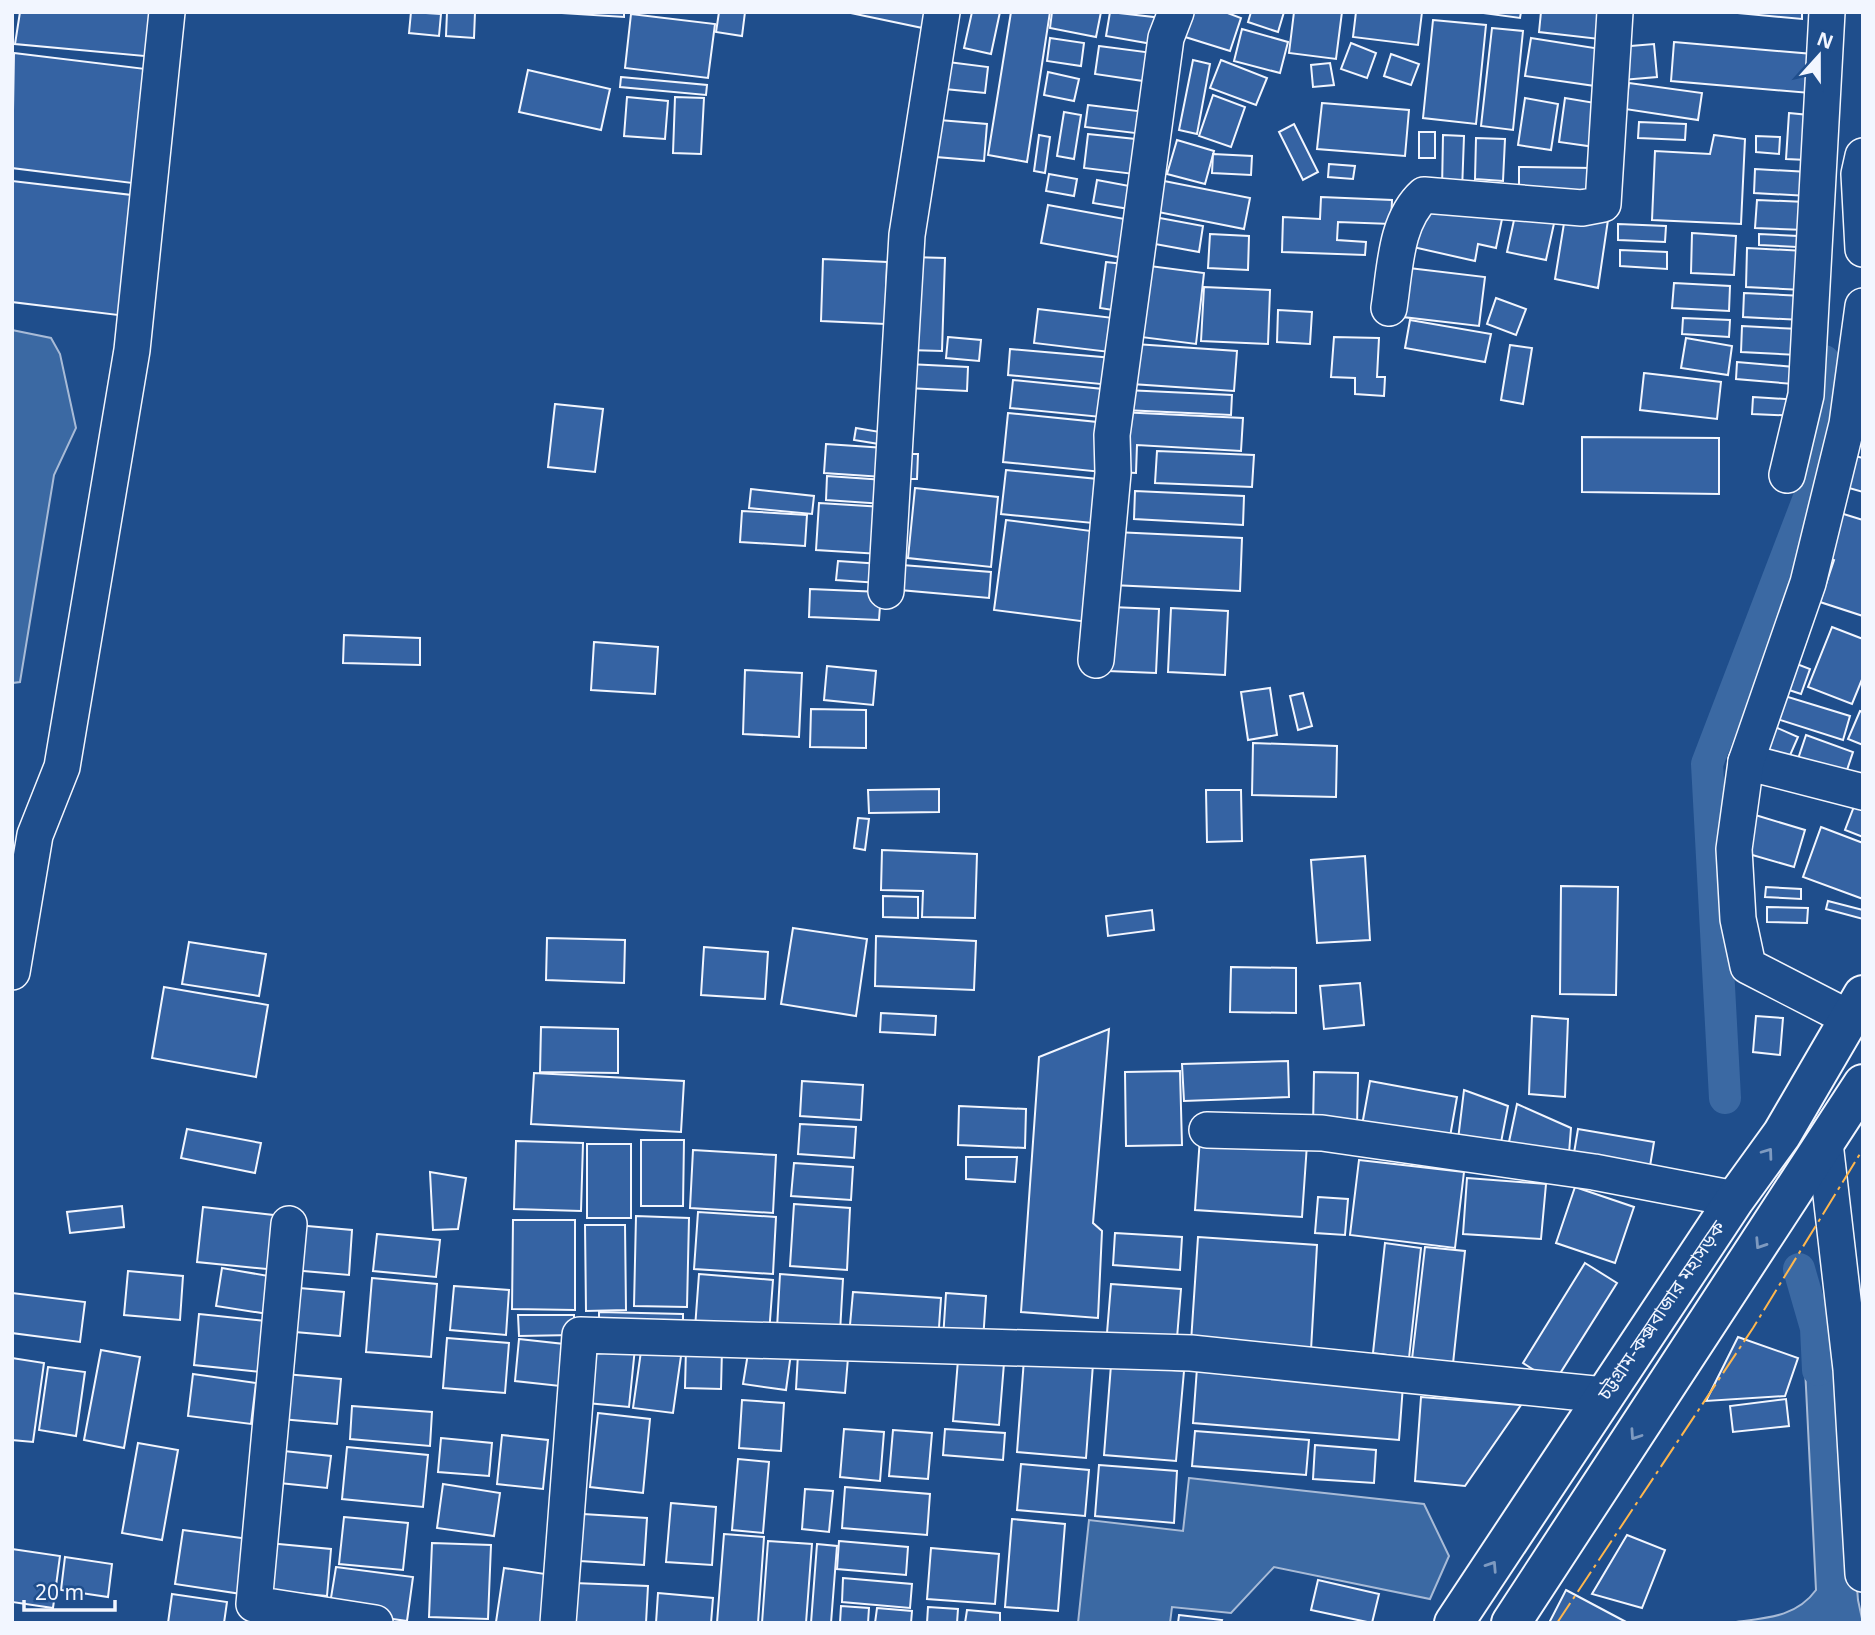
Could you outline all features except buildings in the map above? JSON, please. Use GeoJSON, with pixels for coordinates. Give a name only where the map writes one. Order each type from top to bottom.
{"type":"FeatureCollection","features":[{"type":"Feature","properties":{"kind":"highway","name":"চট্টগ্রাম-কক্সবাজার মহাসড়ক"},"geometry":{"type":"LineString","coordinates":[[1454,1623],[1735,1199],[1782,1135],[1856,1006]]}},
{"type":"Feature","properties":{"kind":"highway"},"geometry":{"type":"LineString","coordinates":[[1511,1623],[1863,1084]]}},
{"type":"Feature","properties":{"kind":"street"},"geometry":{"type":"LineString","coordinates":[[12,972],[35,835],[62,767],[132,350],[167,12]]}},
{"type":"Feature","properties":{"kind":"street"},"geometry":{"type":"LineString","coordinates":[[886,591],[907,236],[942,12]]}},
{"type":"Feature","properties":{"kind":"street"},"geometry":{"type":"LineString","coordinates":[[1096,660],[1113,473],[1112,435],[1167,38],[1176,12]]}},
{"type":"Feature","properties":{"kind":"street"},"geometry":{"type":"LineString","coordinates":[[1389,308],[1400,239],[1410,208],[1424,195],[1582,208],[1603,204],[1615,12]]}},
{"type":"Feature","properties":{"kind":"street"},"geometry":{"type":"LineString","coordinates":[[1787,475],[1806,395],[1828,12]]}},
{"type":"Feature","properties":{"kind":"street"},"geometry":{"type":"LineString","coordinates":[[1863,156],[1859,174],[1863,249]]}},
{"type":"Feature","properties":{"kind":"street"},"geometry":{"type":"LineString","coordinates":[[1856,1006],[1748,966],[1738,919],[1734,849],[1746,762],[1808,583],[1847,424],[1863,306]]}},
{"type":"Feature","properties":{"kind":"street"},"geometry":{"type":"LineString","coordinates":[[1746,762],[1863,792]]}},
{"type":"Feature","properties":{"kind":"street"},"geometry":{"type":"LineString","coordinates":[[1207,1130],[1322,1133],[1594,1172],[1735,1199]]}},
{"type":"Feature","properties":{"kind":"street"},"geometry":{"type":"LineString","coordinates":[[1825,1143],[1854,1307],[1863,1574]]}},
{"type":"Feature","properties":{"kind":"street"},"geometry":{"type":"LineString","coordinates":[[289,1224],[254,1604],[375,1623]]}},
{"type":"Feature","properties":{"kind":"street"},"geometry":{"type":"LineString","coordinates":[[558,1623],[580,1335],[1191,1353],[1604,1395]]}},
{"type":"Feature","properties":{"kind":"water"},"geometry":{"type":"Polygon","coordinates":[[[12,330],[51,338],[60,354],[76,428],[54,475],[20,682],[12,683],[12,330]]]}},
{"type":"Feature","properties":{"kind":"water"},"geometry":{"type":"Polygon","coordinates":[[[1816,1328],[1832,1339],[1838,1356],[1858,1600],[1863,1623],[1728,1623],[1788,1612],[1808,1600],[1816,1590],[1804,1347],[1806,1336],[1816,1328]]]}},
{"type":"Feature","properties":{"kind":"water"},"geometry":{"type":"Polygon","coordinates":[[[1189,1478],[1424,1504],[1449,1556],[1430,1599],[1274,1567],[1231,1613],[1172,1607],[1170,1623],[1078,1623],[1089,1520],[1183,1531],[1189,1478]]]}},
{"type":"Feature","properties":{"kind":"waterway"},"geometry":{"type":"LineString","coordinates":[[1725,1098],[1707,764],[1818,474],[1824,361]]}},
{"type":"Feature","properties":{"kind":"waterway"},"geometry":{"type":"LineString","coordinates":[[1799,1269],[1816,1328],[1818,1370]]}},
{"type":"Feature","properties":{"kind":"power"},"geometry":{"type":"LineString","coordinates":[[1557,1623],[1753,1328],[1863,1149]]}}]}
